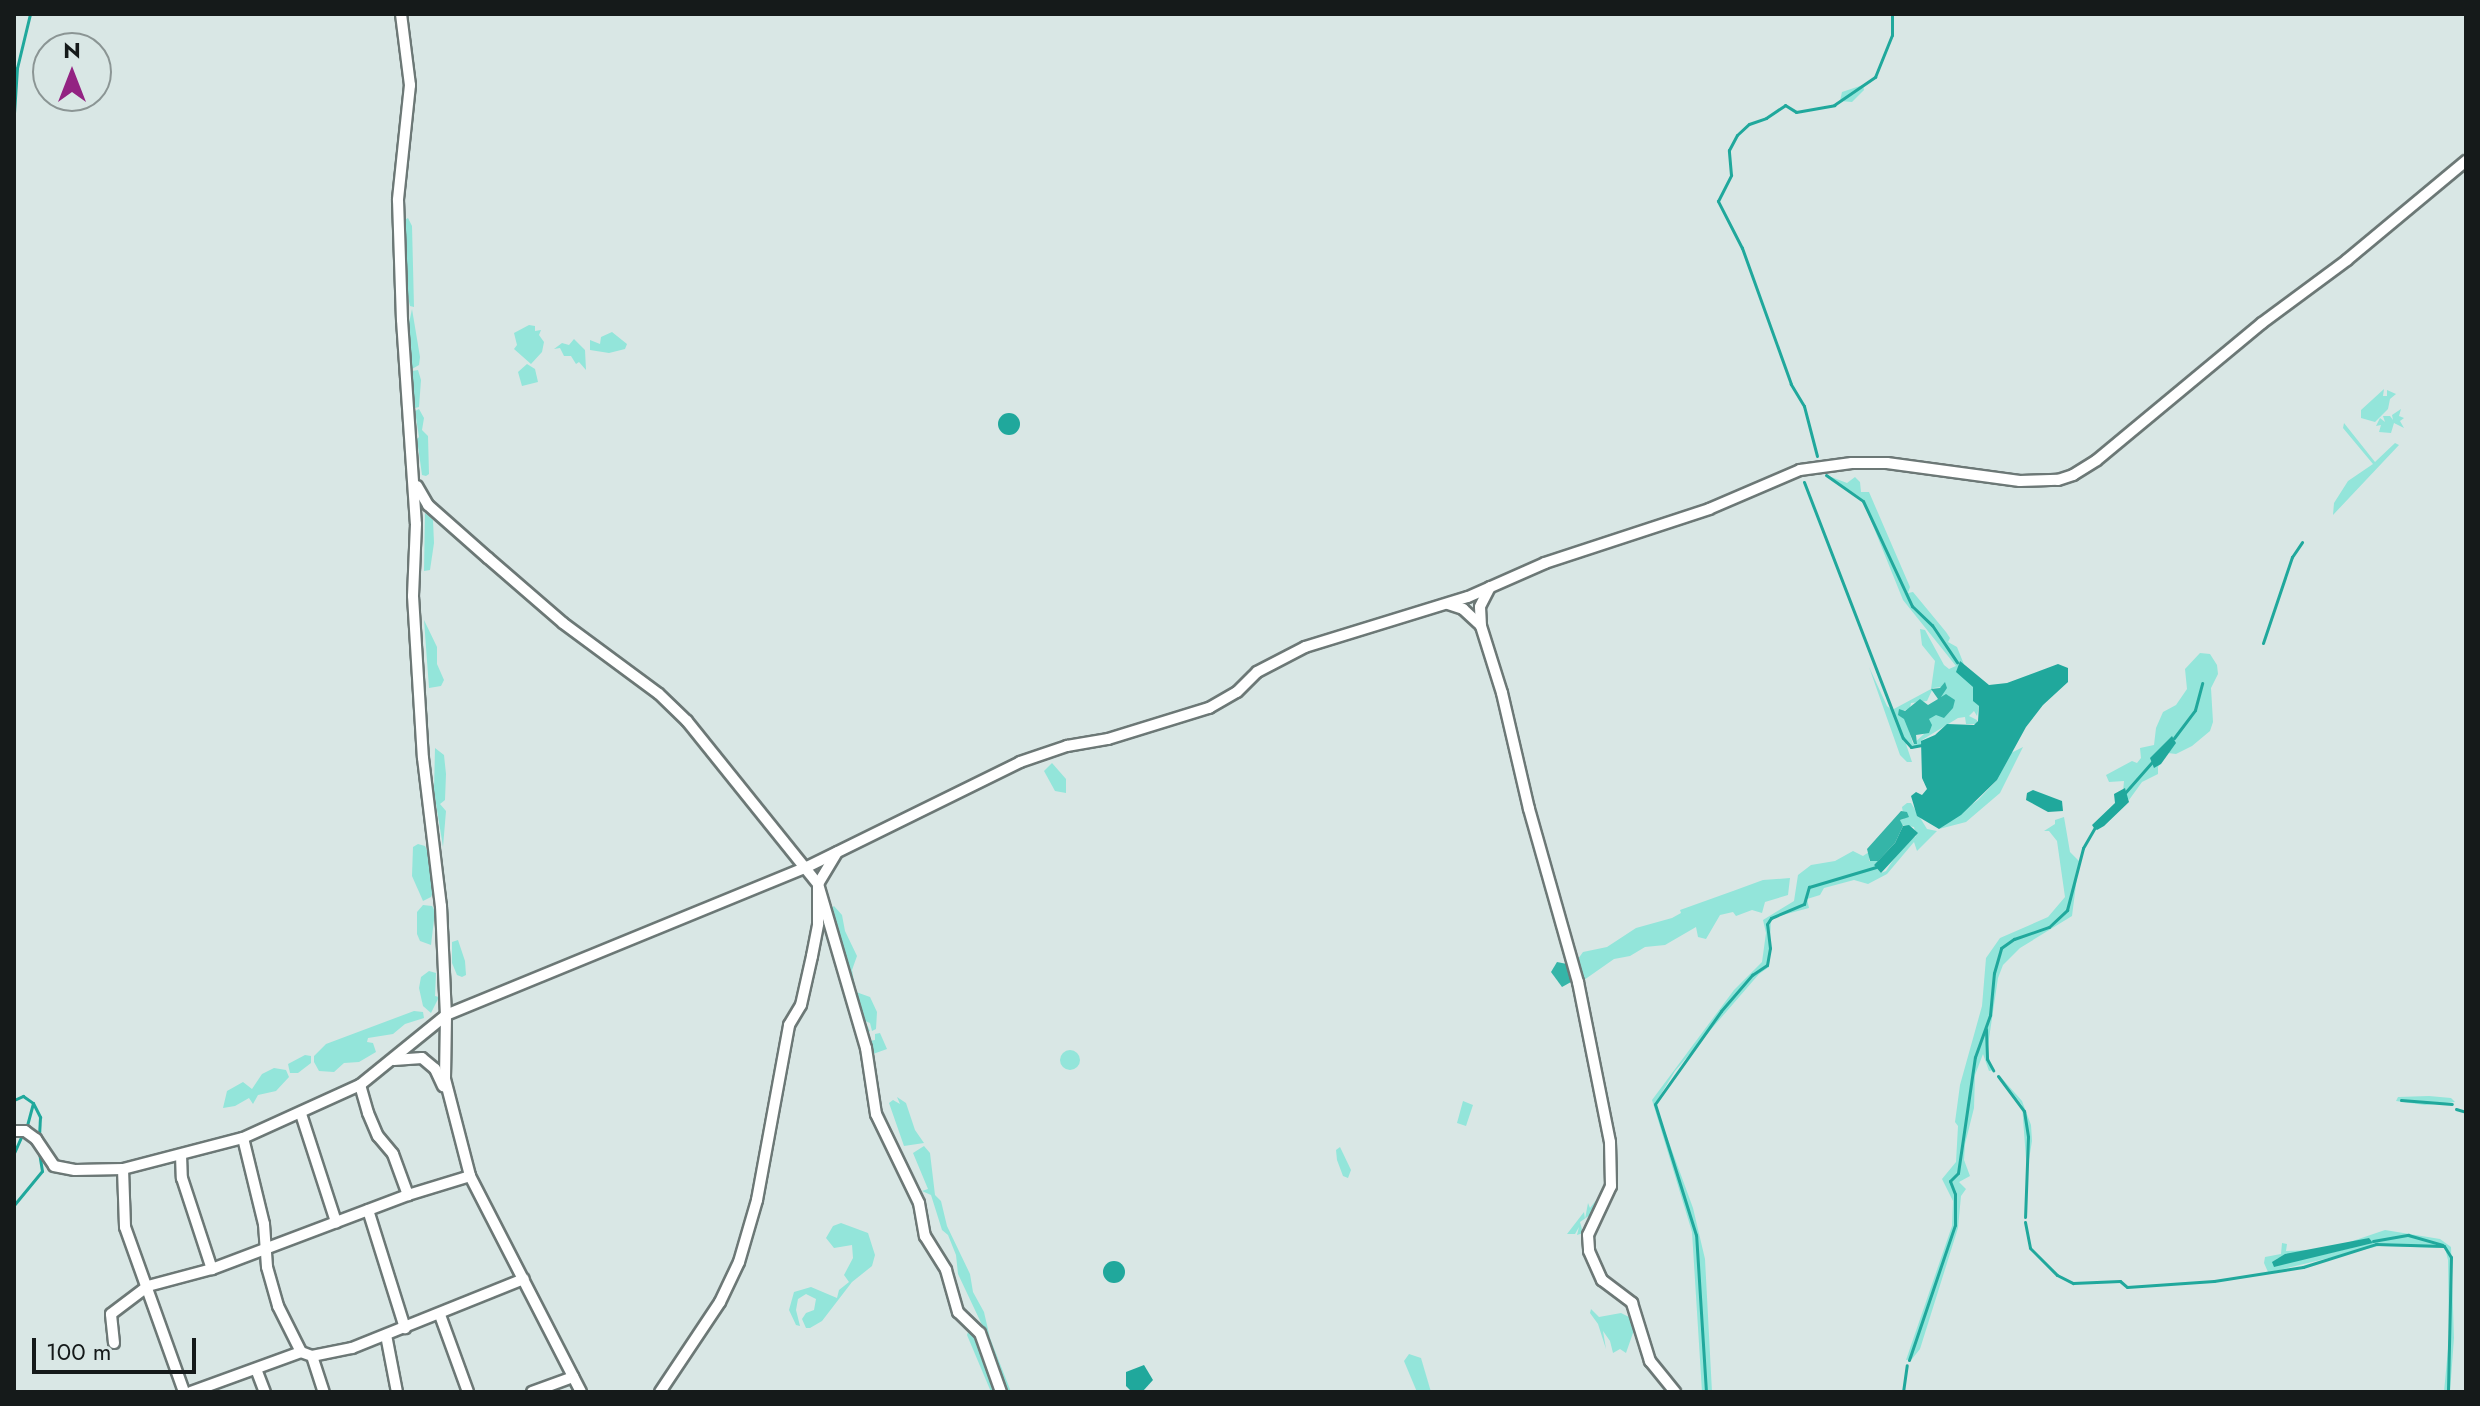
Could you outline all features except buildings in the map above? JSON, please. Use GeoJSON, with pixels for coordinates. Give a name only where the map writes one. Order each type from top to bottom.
{"type":"FeatureCollection","features":[{"type":"Feature","properties":{"kind":"street"},"geometry":{"type":"LineString","coordinates":[[401,14],[410,85],[398,200],[414,479],[416,565],[413,596],[423,758],[441,906],[447,1095]]}},
{"type":"Feature","properties":{"kind":"street"},"geometry":{"type":"LineString","coordinates":[[14,1131],[25,1131],[36,1139],[54,1166],[75,1170],[123,1169],[243,1138],[360,1085],[446,1015],[807,867],[1020,762],[1067,746],[1108,739],[1209,708],[1237,692],[1257,672],[1305,647],[1448,604],[1545,563],[1709,509],[1814,466],[1887,463],[2020,481],[2058,480],[2073,475],[2097,460],[2466,161]]}},
{"type":"Feature","properties":{"kind":"street"},"geometry":{"type":"LineString","coordinates":[[414,479],[428,505],[457,532],[563,623],[659,694],[687,721],[818,884],[866,1048],[876,1114],[919,1203],[925,1236],[946,1270],[958,1312],[980,1333],[1001,1392]]}},
{"type":"Feature","properties":{"kind":"street"},"geometry":{"type":"LineString","coordinates":[[1490,587],[1480,607],[1481,626],[1506,707],[1529,809],[1578,982],[1610,1142],[1611,1186],[1588,1235],[1589,1251],[1602,1280],[1632,1303],[1650,1361],[1675,1392]]}},
{"type":"Feature","properties":{"kind":"street"},"geometry":{"type":"LineString","coordinates":[[1448,604],[1463,609],[1481,626]]}},
{"type":"Feature","properties":{"kind":"street"},"geometry":{"type":"LineString","coordinates":[[660,1392],[720,1302],[739,1262],[757,1200],[789,1025],[801,1005],[812,956],[818,924],[818,884],[837,852]]}},
{"type":"Feature","properties":{"kind":"street"},"geometry":{"type":"LineString","coordinates":[[393,1060],[422,1058],[435,1069],[447,1095],[470,1176],[581,1392]]}},
{"type":"Feature","properties":{"kind":"street"},"geometry":{"type":"LineString","coordinates":[[360,1085],[378,1136],[393,1154],[408,1195]]}},
{"type":"Feature","properties":{"kind":"street"},"geometry":{"type":"LineString","coordinates":[[301,1114],[336,1222]]}},
{"type":"Feature","properties":{"kind":"street"},"geometry":{"type":"LineString","coordinates":[[243,1138],[259,1197],[267,1267],[278,1306],[324,1392]]}},
{"type":"Feature","properties":{"kind":"street"},"geometry":{"type":"LineString","coordinates":[[181,1155],[182,1178],[212,1269]]}},
{"type":"Feature","properties":{"kind":"street"},"geometry":{"type":"LineString","coordinates":[[123,1169],[125,1227],[184,1392]]}},
{"type":"Feature","properties":{"kind":"street"},"geometry":{"type":"LineString","coordinates":[[114,1343],[111,1314],[148,1286],[212,1269],[408,1195],[470,1176]]}},
{"type":"Feature","properties":{"kind":"street"},"geometry":{"type":"LineString","coordinates":[[368,1210],[405,1328]]}},
{"type":"Feature","properties":{"kind":"street"},"geometry":{"type":"LineString","coordinates":[[191,1392],[306,1354],[333,1354],[440,1315],[524,1279]]}},
{"type":"Feature","properties":{"kind":"street"},"geometry":{"type":"LineString","coordinates":[[440,1315],[468,1392]]}},
{"type":"Feature","properties":{"kind":"street"},"geometry":{"type":"LineString","coordinates":[[386,1335],[397,1392]]}},
{"type":"Feature","properties":{"kind":"street"},"geometry":{"type":"LineString","coordinates":[[256,1369],[265,1392]]}},
{"type":"Feature","properties":{"kind":"street"},"geometry":{"type":"LineString","coordinates":[[532,1392],[573,1377]]}},
{"type":"Feature","properties":{"kind":"green space"},"geometry":{"type":"Polygon","coordinates":[[[1863,85],[1864,90],[1852,102],[1840,101],[1842,92],[1863,85]]]}},
{"type":"Feature","properties":{"kind":"green space"},"geometry":{"type":"Polygon","coordinates":[[[408,218],[412,226],[414,307],[410,306],[404,278],[403,221],[408,218]]]}},
{"type":"Feature","properties":{"kind":"green space"},"geometry":{"type":"Polygon","coordinates":[[[412,309],[420,357],[419,365],[412,369],[407,333],[412,309]]]}},
{"type":"Feature","properties":{"kind":"green space"},"geometry":{"type":"Polygon","coordinates":[[[529,325],[535,326],[535,331],[541,330],[539,335],[544,342],[542,352],[531,364],[514,349],[517,345],[514,333],[529,325]]]}},
{"type":"Feature","properties":{"kind":"green space"},"geometry":{"type":"Polygon","coordinates":[[[612,332],[627,344],[625,349],[609,353],[590,350],[590,340],[600,344],[601,337],[612,332]]]}},
{"type":"Feature","properties":{"kind":"green space"},"geometry":{"type":"Polygon","coordinates":[[[574,339],[585,350],[586,370],[579,362],[576,364],[571,356],[564,356],[560,348],[554,349],[562,343],[569,345],[574,339]]]}},
{"type":"Feature","properties":{"kind":"green space"},"geometry":{"type":"Polygon","coordinates":[[[527,364],[535,369],[538,382],[522,386],[518,372],[527,364]]]}},
{"type":"Feature","properties":{"kind":"green space"},"geometry":{"type":"Polygon","coordinates":[[[418,370],[421,380],[419,407],[415,408],[412,371],[418,370]]]}},
{"type":"Feature","properties":{"kind":"green space"},"geometry":{"type":"Polygon","coordinates":[[[2384,389],[2383,396],[2387,396],[2387,390],[2396,394],[2390,399],[2388,409],[2375,422],[2361,418],[2361,410],[2384,389]]]}},
{"type":"Feature","properties":{"kind":"green space"},"geometry":{"type":"Polygon","coordinates":[[[419,409],[424,418],[422,430],[428,436],[429,474],[426,476],[422,475],[417,439],[415,411],[419,409]]]}},
{"type":"Feature","properties":{"kind":"green space"},"geometry":{"type":"Polygon","coordinates":[[[2401,409],[2399,416],[2404,418],[2400,421],[2404,428],[2394,423],[2391,433],[2379,432],[2381,425],[2376,426],[2380,418],[2385,422],[2383,416],[2390,416],[2393,420],[2392,415],[2401,409]]]}},
{"type":"Feature","properties":{"kind":"green space"},"geometry":{"type":"Polygon","coordinates":[[[2344,423],[2375,462],[2395,443],[2399,445],[2333,515],[2334,503],[2348,481],[2373,464],[2343,428],[2344,423]]]}},
{"type":"Feature","properties":{"kind":"green space"},"geometry":{"type":"Polygon","coordinates":[[[1826,475],[1847,483],[1855,477],[1860,482],[1861,492],[1869,492],[1910,587],[1908,593],[1913,592],[1946,632],[1950,638],[1948,642],[1957,647],[1973,687],[1973,700],[1979,706],[1977,716],[1974,711],[1969,716],[1977,720],[1977,724],[1966,724],[1965,717],[1958,718],[1922,740],[1920,747],[1906,744],[1912,762],[1907,762],[1900,755],[1869,667],[1887,706],[1892,710],[1931,689],[1935,661],[1922,645],[1920,629],[1925,630],[1944,665],[1949,669],[1956,666],[1903,600],[1863,501],[1826,475]],[[1942,687],[1933,688],[1927,701],[1911,703],[1910,708],[1903,711],[1913,744],[1924,734],[1921,717],[1913,715],[1916,708],[1936,714],[1948,712],[1953,707],[1948,695],[1941,697],[1942,687]]]}},
{"type":"Feature","properties":{"kind":"green space"},"geometry":{"type":"Polygon","coordinates":[[[425,513],[433,520],[434,543],[430,570],[424,571],[425,513]]]}},
{"type":"Feature","properties":{"kind":"green space"},"geometry":{"type":"Polygon","coordinates":[[[424,620],[437,647],[437,664],[444,680],[441,686],[429,688],[424,620]]]}},
{"type":"Feature","properties":{"kind":"green space"},"geometry":{"type":"Polygon","coordinates":[[[2200,653],[2210,654],[2217,665],[2218,674],[2211,688],[2213,722],[2210,731],[2192,746],[2176,754],[2168,753],[2158,767],[2158,774],[2142,782],[2129,800],[2123,792],[2124,781],[2109,782],[2106,775],[2132,761],[2137,763],[2141,758],[2140,748],[2154,745],[2156,728],[2163,712],[2176,705],[2187,689],[2185,669],[2200,653]]]}},
{"type":"Feature","properties":{"kind":"green space"},"geometry":{"type":"Polygon","coordinates":[[[1945,682],[1947,688],[1941,697],[1946,694],[1955,700],[1953,708],[1944,718],[1936,715],[1929,719],[1932,725],[1929,733],[1916,735],[1917,744],[1914,744],[1904,719],[1898,715],[1899,709],[1905,711],[1920,699],[1928,705],[1938,699],[1931,689],[1940,688],[1945,682]]]}},
{"type":"Feature","properties":{"kind":"green space"},"geometry":{"type":"Polygon","coordinates":[[[2023,747],[2000,793],[1966,822],[1939,829],[1978,800],[1997,780],[2011,753],[2023,747]]]}},
{"type":"Feature","properties":{"kind":"green space"},"geometry":{"type":"Polygon","coordinates":[[[435,748],[444,755],[446,774],[445,800],[440,804],[446,811],[443,847],[434,791],[435,748]]]}},
{"type":"Feature","properties":{"kind":"green space"},"geometry":{"type":"Polygon","coordinates":[[[1052,763],[1066,779],[1066,793],[1055,791],[1044,771],[1052,763]]]}},
{"type":"Feature","properties":{"kind":"green space"},"geometry":{"type":"Polygon","coordinates":[[[1911,803],[1927,829],[1937,831],[1917,851],[1914,842],[1887,874],[1868,884],[1854,880],[1824,888],[1820,895],[1807,899],[1809,908],[1771,918],[1769,967],[1759,974],[1675,1071],[1655,1104],[1693,1208],[1705,1259],[1712,1392],[1702,1392],[1692,1232],[1652,1100],[1734,990],[1762,962],[1766,933],[1763,920],[1794,901],[1798,875],[1811,865],[1835,861],[1853,851],[1863,856],[1869,852],[1869,861],[1878,861],[1874,865],[1881,873],[1886,871],[1903,845],[1916,836],[1914,827],[1901,825],[1900,820],[1904,819],[1902,807],[1911,803]]]}},
{"type":"Feature","properties":{"kind":"green space"},"geometry":{"type":"Polygon","coordinates":[[[1901,811],[1907,812],[1909,817],[1900,820],[1903,826],[1895,843],[1878,861],[1870,861],[1867,849],[1901,811]]]}},
{"type":"Feature","properties":{"kind":"green space"},"geometry":{"type":"Polygon","coordinates":[[[2064,817],[2070,852],[2079,861],[2072,916],[2020,948],[2003,965],[1998,978],[1987,1052],[1993,1070],[1989,1071],[1983,1054],[1975,1075],[1974,1108],[1965,1144],[1964,1160],[1970,1176],[1959,1182],[1966,1189],[1961,1196],[1958,1228],[1920,1349],[1912,1359],[1906,1360],[1952,1226],[1953,1201],[1942,1179],[1956,1162],[1958,1126],[1955,1122],[1960,1085],[1982,1006],[1986,958],[2000,938],[2048,917],[2065,897],[2057,841],[2049,831],[2044,831],[2055,824],[2055,820],[2064,817]]]}},
{"type":"Feature","properties":{"kind":"green space"},"geometry":{"type":"Polygon","coordinates":[[[418,844],[425,846],[432,860],[434,889],[431,897],[423,901],[412,876],[413,847],[418,844]]]}},
{"type":"Feature","properties":{"kind":"green space"},"geometry":{"type":"Polygon","coordinates":[[[1790,878],[1788,895],[1765,902],[1762,913],[1752,910],[1736,916],[1733,912],[1720,915],[1706,939],[1698,937],[1696,927],[1665,945],[1645,947],[1630,956],[1614,959],[1584,980],[1578,959],[1583,952],[1607,947],[1636,928],[1672,918],[1681,913],[1680,910],[1763,880],[1790,878]]]}},
{"type":"Feature","properties":{"kind":"green space"},"geometry":{"type":"Polygon","coordinates":[[[423,905],[432,906],[435,911],[431,945],[420,941],[417,934],[417,912],[423,905]]]}},
{"type":"Feature","properties":{"kind":"green space"},"geometry":{"type":"Polygon","coordinates":[[[834,906],[842,915],[845,931],[857,956],[852,970],[856,992],[870,997],[877,1012],[876,1029],[872,1031],[870,1023],[865,1021],[870,1031],[867,1033],[829,910],[834,906]]]}},
{"type":"Feature","properties":{"kind":"green space"},"geometry":{"type":"Polygon","coordinates":[[[458,940],[465,961],[466,975],[462,977],[457,975],[452,963],[452,942],[458,940]]]}},
{"type":"Feature","properties":{"kind":"green space"},"geometry":{"type":"Polygon","coordinates":[[[1557,962],[1567,964],[1572,973],[1571,982],[1562,987],[1551,972],[1557,962]]]}},
{"type":"Feature","properties":{"kind":"green space"},"geometry":{"type":"Polygon","coordinates":[[[429,971],[436,973],[435,996],[439,997],[431,1013],[423,1006],[419,988],[421,977],[429,971]]]}},
{"type":"Feature","properties":{"kind":"green space"},"geometry":{"type":"Polygon","coordinates":[[[414,1011],[423,1012],[424,1018],[405,1024],[393,1034],[368,1038],[367,1042],[373,1043],[376,1052],[359,1062],[344,1063],[334,1072],[319,1071],[314,1056],[326,1044],[414,1011]]]}},
{"type":"Feature","properties":{"kind":"green space"},"geometry":{"type":"Polygon","coordinates":[[[880,1033],[887,1049],[873,1054],[869,1041],[875,1040],[875,1034],[880,1033]]]}},
{"type":"Feature","properties":{"kind":"green space"},"geometry":{"type":"Polygon","coordinates":[[[1070,1050],[1077,1053],[1080,1060],[1077,1067],[1070,1070],[1063,1067],[1060,1060],[1063,1053],[1070,1050]]]}},
{"type":"Feature","properties":{"kind":"green space"},"geometry":{"type":"Polygon","coordinates":[[[305,1055],[311,1056],[311,1063],[298,1073],[290,1073],[288,1064],[305,1055]]]}},
{"type":"Feature","properties":{"kind":"green space"},"geometry":{"type":"Polygon","coordinates":[[[274,1068],[286,1070],[289,1077],[276,1091],[258,1095],[253,1104],[249,1098],[235,1106],[223,1108],[227,1091],[243,1082],[252,1089],[262,1074],[274,1068]]]}},
{"type":"Feature","properties":{"kind":"green space"},"geometry":{"type":"Polygon","coordinates":[[[1998,1074],[2022,1101],[2031,1125],[2027,1172],[2022,1105],[1998,1074]]]}},
{"type":"Feature","properties":{"kind":"green space"},"geometry":{"type":"Polygon","coordinates":[[[897,1097],[906,1103],[915,1130],[924,1143],[904,1146],[889,1103],[893,1100],[900,1104],[897,1097]]]}},
{"type":"Feature","properties":{"kind":"green space"},"geometry":{"type":"Polygon","coordinates":[[[2398,1097],[2451,1098],[2455,1102],[2425,1105],[2396,1101],[2398,1097]]]}},
{"type":"Feature","properties":{"kind":"green space"},"geometry":{"type":"Polygon","coordinates":[[[1463,1101],[1473,1105],[1466,1126],[1457,1123],[1463,1101]]]}},
{"type":"Feature","properties":{"kind":"green space"},"geometry":{"type":"Polygon","coordinates":[[[924,1146],[930,1153],[935,1195],[941,1201],[947,1226],[970,1274],[973,1292],[984,1312],[990,1338],[1011,1392],[1003,1392],[983,1327],[958,1274],[956,1255],[948,1235],[942,1230],[931,1195],[922,1191],[928,1189],[913,1153],[924,1146]]]}},
{"type":"Feature","properties":{"kind":"green space"},"geometry":{"type":"Polygon","coordinates":[[[1340,1147],[1351,1170],[1348,1178],[1343,1176],[1337,1160],[1336,1150],[1340,1147]]]}},
{"type":"Feature","properties":{"kind":"green space"},"geometry":{"type":"Polygon","coordinates":[[[1597,1199],[1593,1213],[1585,1218],[1588,1203],[1590,1208],[1597,1199]]]}},
{"type":"Feature","properties":{"kind":"green space"},"geometry":{"type":"Polygon","coordinates":[[[1584,1212],[1585,1219],[1580,1222],[1583,1233],[1577,1235],[1579,1227],[1575,1234],[1567,1234],[1584,1212]]]}},
{"type":"Feature","properties":{"kind":"green space"},"geometry":{"type":"Polygon","coordinates":[[[841,1223],[868,1233],[875,1255],[872,1266],[852,1282],[822,1321],[810,1328],[806,1328],[802,1319],[814,1310],[816,1299],[806,1294],[798,1299],[796,1310],[800,1326],[796,1325],[789,1310],[794,1292],[811,1287],[837,1298],[839,1290],[849,1282],[844,1275],[853,1258],[852,1245],[834,1248],[826,1238],[833,1226],[841,1223]]]}},
{"type":"Feature","properties":{"kind":"green space"},"geometry":{"type":"Polygon","coordinates":[[[2385,1230],[2440,1239],[2451,1247],[2454,1338],[2450,1392],[2444,1392],[2449,1338],[2448,1260],[2445,1248],[2379,1246],[2268,1272],[2264,1263],[2265,1257],[2281,1254],[2282,1243],[2287,1244],[2286,1251],[2314,1250],[2276,1259],[2308,1258],[2351,1248],[2369,1238],[2338,1246],[2385,1230]]]}},
{"type":"Feature","properties":{"kind":"green space"},"geometry":{"type":"Polygon","coordinates":[[[1591,1309],[1599,1317],[1621,1313],[1629,1317],[1634,1330],[1626,1353],[1620,1349],[1613,1353],[1603,1331],[1606,1349],[1591,1309]]]}},
{"type":"Feature","properties":{"kind":"green space"},"geometry":{"type":"Polygon","coordinates":[[[969,1329],[974,1331],[999,1392],[991,1392],[967,1335],[969,1329]]]}},
{"type":"Feature","properties":{"kind":"green space"},"geometry":{"type":"Polygon","coordinates":[[[1409,1354],[1421,1358],[1431,1392],[1417,1392],[1404,1361],[1409,1354]]]}},
{"type":"Feature","properties":{"kind":"water"},"geometry":{"type":"Polygon","coordinates":[[[1009,413],[1017,416],[1020,424],[1017,432],[1009,435],[1001,432],[998,424],[1001,416],[1009,413]]]}},
{"type":"Feature","properties":{"kind":"water"},"geometry":{"type":"Polygon","coordinates":[[[1960,661],[1989,685],[2007,683],[2058,664],[2068,668],[2068,682],[2043,705],[2026,727],[1997,780],[1961,815],[1939,829],[1917,816],[1911,796],[1916,792],[1922,795],[1927,789],[1922,778],[1921,741],[1935,735],[1947,724],[1974,725],[1978,721],[1979,706],[1973,701],[1973,687],[1956,672],[1960,661]]]}},
{"type":"Feature","properties":{"kind":"water"},"geometry":{"type":"Polygon","coordinates":[[[2172,736],[2176,743],[2161,764],[2154,768],[2150,758],[2172,736]]]}},
{"type":"Feature","properties":{"kind":"water"},"geometry":{"type":"Polygon","coordinates":[[[2125,788],[2129,802],[2104,826],[2097,830],[2094,828],[2092,825],[2115,803],[2114,794],[2125,788]]]}},
{"type":"Feature","properties":{"kind":"water"},"geometry":{"type":"Polygon","coordinates":[[[2033,790],[2062,801],[2063,811],[2048,812],[2026,800],[2027,793],[2033,790]]]}},
{"type":"Feature","properties":{"kind":"water"},"geometry":{"type":"Polygon","coordinates":[[[1909,825],[1918,833],[1881,873],[1874,865],[1895,843],[1903,826],[1909,825]]]}},
{"type":"Feature","properties":{"kind":"water"},"geometry":{"type":"Polygon","coordinates":[[[2369,1238],[2373,1243],[2274,1267],[2272,1262],[2285,1254],[2369,1238]]]}},
{"type":"Feature","properties":{"kind":"water"},"geometry":{"type":"Polygon","coordinates":[[[1114,1261],[1122,1264],[1125,1272],[1122,1280],[1114,1283],[1106,1280],[1103,1272],[1106,1264],[1114,1261]]]}},
{"type":"Feature","properties":{"kind":"water"},"geometry":{"type":"Polygon","coordinates":[[[1144,1365],[1153,1380],[1143,1391],[1130,1390],[1126,1386],[1126,1372],[1144,1365]]]}},
{"type":"Feature","properties":{"kind":"waterway"},"geometry":{"type":"LineString","coordinates":[[14,113],[17,68],[30,14]]}},
{"type":"Feature","properties":{"kind":"waterway"},"geometry":{"type":"LineString","coordinates":[[1817,456],[1804,406],[1791,384],[1742,248],[1718,201],[1731,175],[1729,150],[1737,135],[1749,124],[1766,118],[1785,105],[1796,112],[1834,105],[1875,77],[1892,35],[1892,14]]}},
{"type":"Feature","properties":{"kind":"waterway"},"geometry":{"type":"LineString","coordinates":[[1826,475],[1863,501],[1912,606],[1932,625],[1957,662]]}},
{"type":"Feature","properties":{"kind":"waterway"},"geometry":{"type":"LineString","coordinates":[[1804,482],[1903,738],[1911,747],[1922,745]]}},
{"type":"Feature","properties":{"kind":"waterway"},"geometry":{"type":"LineString","coordinates":[[2263,643],[2292,557],[2302,542]]}},
{"type":"Feature","properties":{"kind":"waterway"},"geometry":{"type":"LineString","coordinates":[[2174,738],[2195,710],[2202,683]]}},
{"type":"Feature","properties":{"kind":"waterway"},"geometry":{"type":"LineString","coordinates":[[2123,795],[2152,762]]}},
{"type":"Feature","properties":{"kind":"waterway"},"geometry":{"type":"LineString","coordinates":[[1909,1360],[1955,1225],[1955,1194],[1950,1181],[1958,1173],[1975,1057],[1990,1015],[1994,973],[2001,948],[2014,939],[2049,927],[2067,910],[2083,848],[2095,827]]}},
{"type":"Feature","properties":{"kind":"waterway"},"geometry":{"type":"LineString","coordinates":[[1706,1392],[1696,1235],[1655,1104],[1721,1011],[1752,975],[1767,965],[1770,948],[1767,924],[1771,918],[1804,904],[1809,887],[1876,867]]}},
{"type":"Feature","properties":{"kind":"waterway"},"geometry":{"type":"LineString","coordinates":[[1986,1029],[1987,1059],[1993,1070]]}},
{"type":"Feature","properties":{"kind":"waterway"},"geometry":{"type":"LineString","coordinates":[[1998,1076],[2024,1111],[2028,1137],[2025,1217]]}},
{"type":"Feature","properties":{"kind":"waterway"},"geometry":{"type":"LineString","coordinates":[[14,1100],[23,1096],[33,1103],[26,1129]]}},
{"type":"Feature","properties":{"kind":"waterway"},"geometry":{"type":"LineString","coordinates":[[2401,1100],[2452,1104]]}},
{"type":"Feature","properties":{"kind":"waterway"},"geometry":{"type":"LineString","coordinates":[[33,1103],[40,1117],[39,1137]]}},
{"type":"Feature","properties":{"kind":"waterway"},"geometry":{"type":"LineString","coordinates":[[2456,1109],[2466,1112]]}},
{"type":"Feature","properties":{"kind":"waterway"},"geometry":{"type":"LineString","coordinates":[[14,1153],[22,1135]]}},
{"type":"Feature","properties":{"kind":"waterway"},"geometry":{"type":"LineString","coordinates":[[14,1205],[42,1171],[39,1152]]}},
{"type":"Feature","properties":{"kind":"waterway"},"geometry":{"type":"LineString","coordinates":[[2025,1222],[2030,1248],[2057,1275],[2073,1283],[2120,1281],[2127,1287],[2214,1281],[2303,1267],[2376,1244],[2444,1246],[2451,1257],[2448,1392]]}},
{"type":"Feature","properties":{"kind":"waterway"},"geometry":{"type":"LineString","coordinates":[[2373,1241],[2408,1235],[2443,1245]]}},
{"type":"Feature","properties":{"kind":"waterway"},"geometry":{"type":"LineString","coordinates":[[1903,1392],[1907,1365]]}}]}
